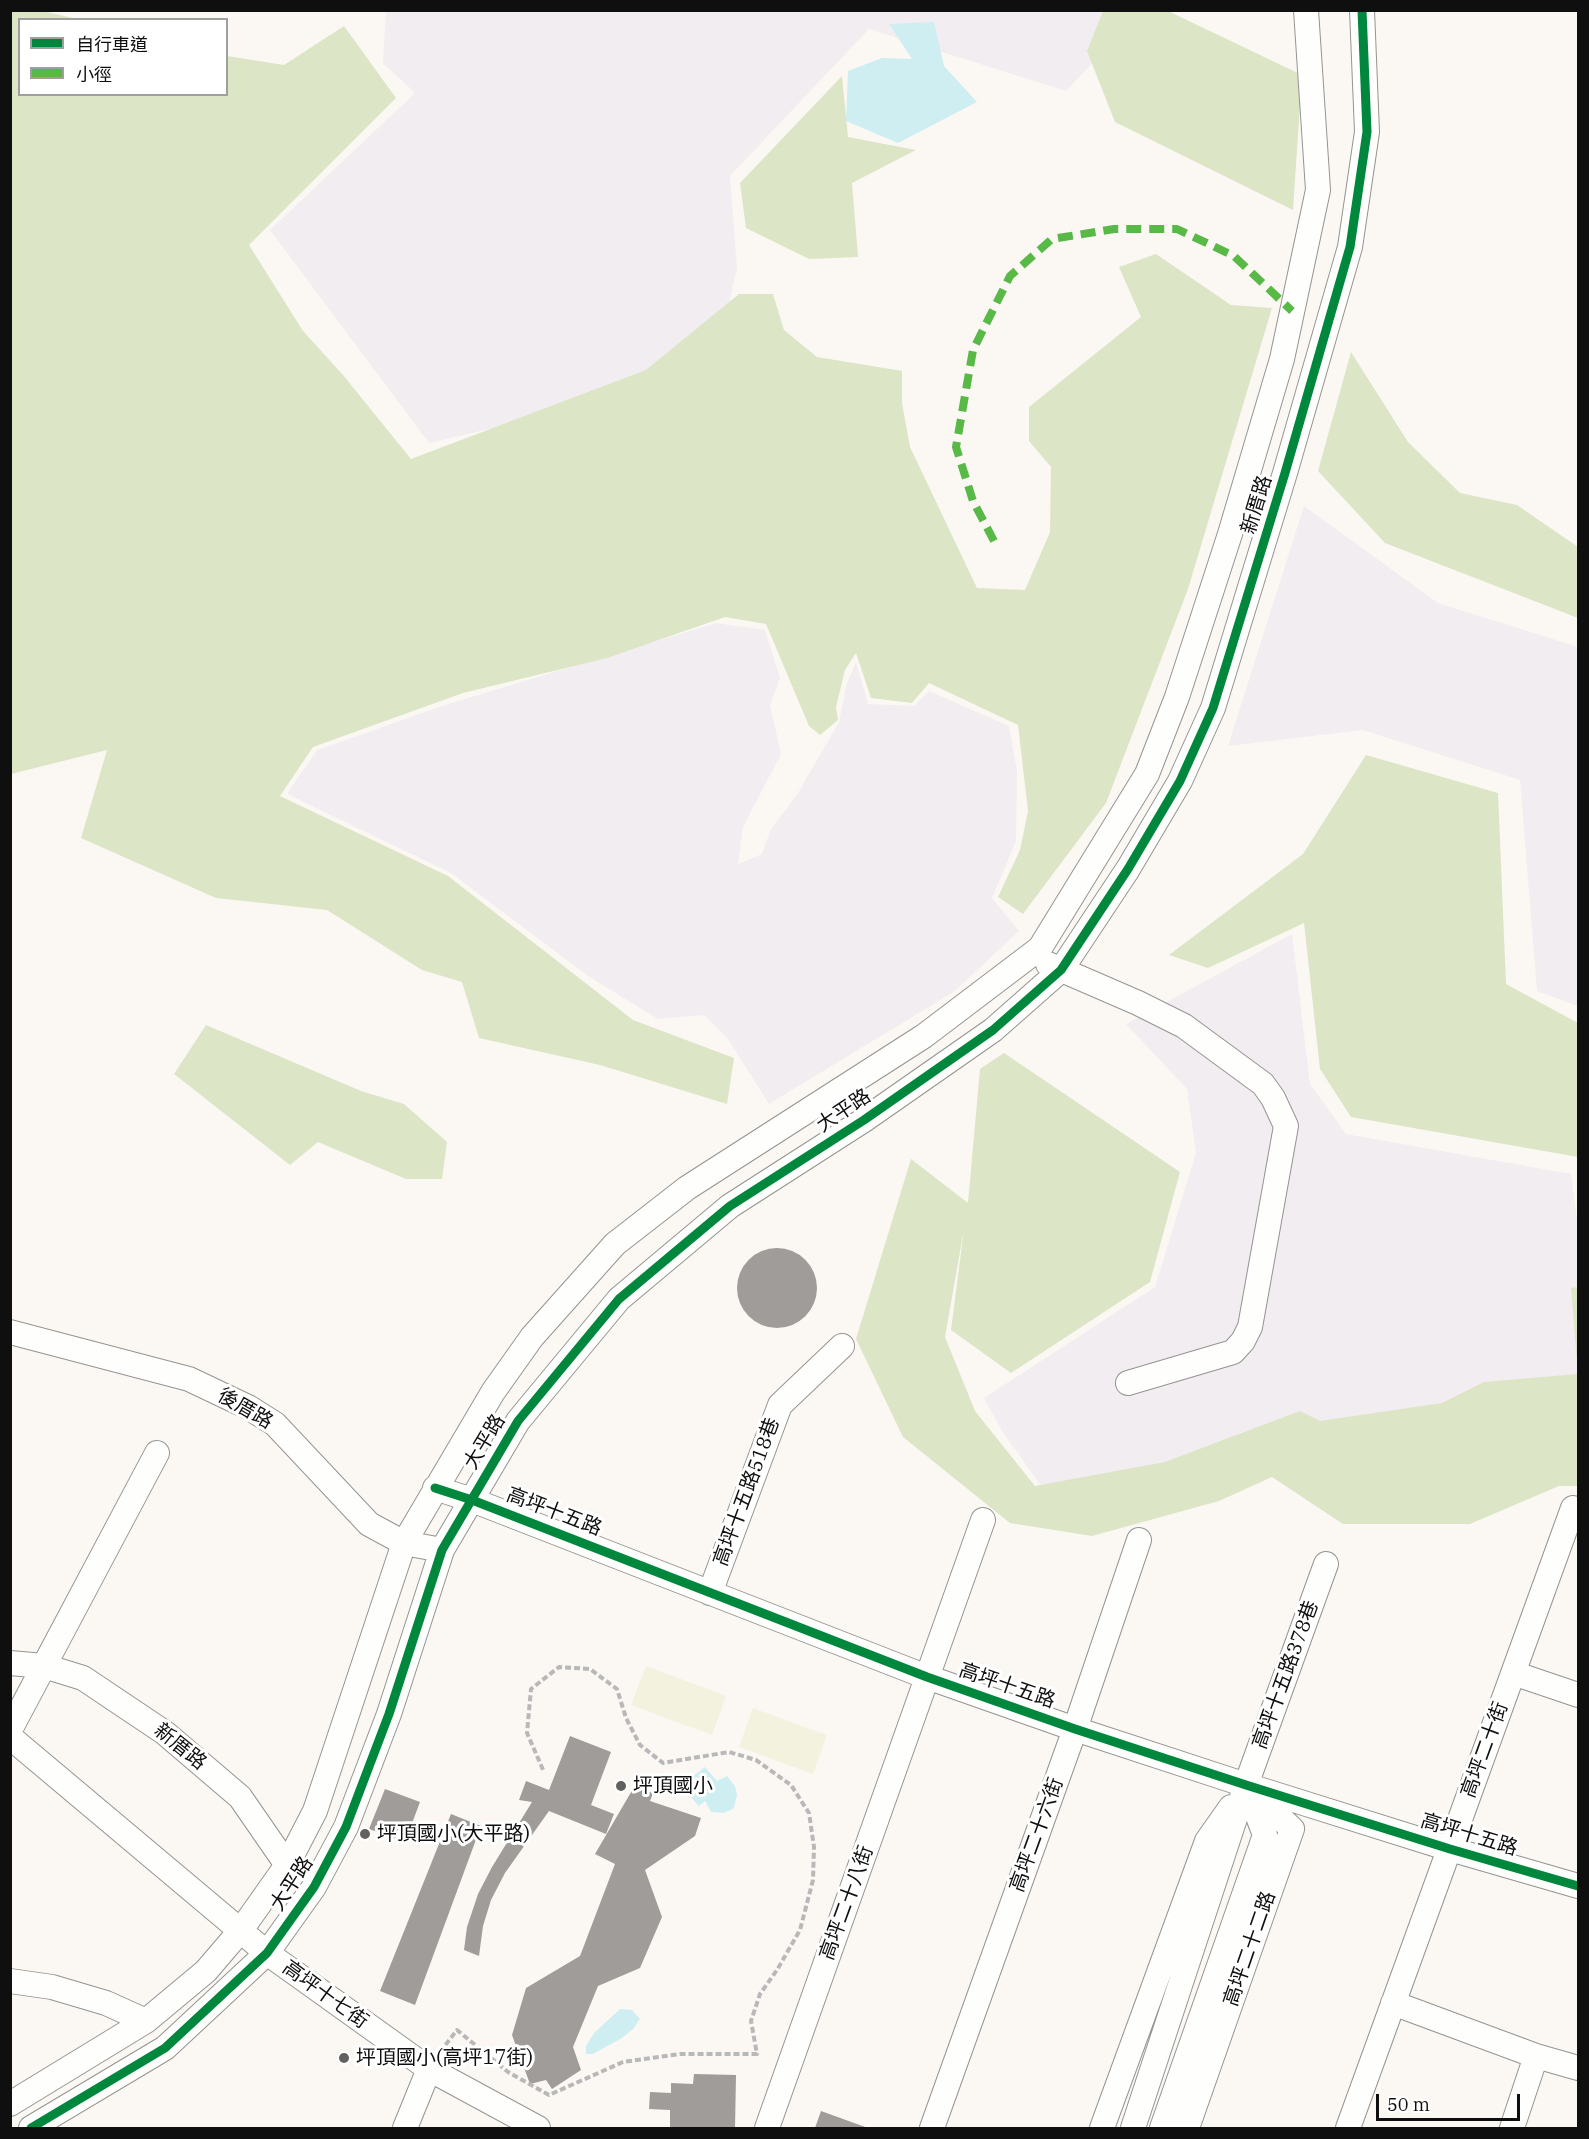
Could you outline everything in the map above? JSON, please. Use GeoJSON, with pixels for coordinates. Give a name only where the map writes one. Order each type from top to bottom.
{"type":"FeatureCollection","features":[{"type":"Feature","properties":{"kind":"street","name":"新厝路"},"geometry":{"type":"LineString","coordinates":[[1035,952],[1147,774],[1178,698],[1282,359],[1318,190],[1306,10]]}},
{"type":"Feature","properties":{"kind":"street","name":"新厝路"},"geometry":{"type":"LineString","coordinates":[[1061,970],[1128,869],[1180,781],[1213,708],[1238,632],[1350,248],[1367,132],[1362,10]]}},
{"type":"Feature","properties":{"kind":"street"},"geometry":{"type":"LineString","coordinates":[[1035,952],[1061,970],[1138,1003],[1184,1026],[1263,1084],[1273,1098],[1286,1126],[1250,1327],[1243,1341],[1233,1352],[1128,1383]]}},
{"type":"Feature","properties":{"kind":"street","name":"大平路"},"geometry":{"type":"LineString","coordinates":[[10,2104],[146,2021],[206,1971],[241,1930],[286,1865],[315,1811],[404,1543],[493,1392],[532,1337],[615,1244],[687,1188],[924,1036],[1035,952]]}},
{"type":"Feature","properties":{"kind":"street","name":"大平路"},"geometry":{"type":"LineString","coordinates":[[31,2128],[165,2048],[267,1953],[314,1887],[346,1827],[389,1713],[442,1550],[518,1421],[619,1299],[730,1206],[864,1120],[993,1030],[1061,970]]}},
{"type":"Feature","properties":{"kind":"street","name":"後厝路"},"geometry":{"type":"LineString","coordinates":[[10,1332],[189,1379],[248,1407],[274,1424],[369,1524],[404,1543],[442,1550]]}},
{"type":"Feature","properties":{"kind":"street","name":"高坪十五路518巷"},"geometry":{"type":"LineString","coordinates":[[710,1593],[780,1405],[842,1346]]}},
{"type":"Feature","properties":{"kind":"street"},"geometry":{"type":"LineString","coordinates":[[10,1730],[158,1453]]}},
{"type":"Feature","properties":{"kind":"street","name":"高坪十五路"},"geometry":{"type":"LineString","coordinates":[[435,1488],[472,1500],[927,1677],[1075,1729],[1450,1849],[1578,1886]]}},
{"type":"Feature","properties":{"kind":"street","name":"高坪二十街"},"geometry":{"type":"LineString","coordinates":[[1348,2128],[1573,1508]]}},
{"type":"Feature","properties":{"kind":"street","name":"高坪二十八街"},"geometry":{"type":"LineString","coordinates":[[767,2128],[982,1520]]}},
{"type":"Feature","properties":{"kind":"street","name":"高坪二十六街"},"geometry":{"type":"LineString","coordinates":[[932,2128],[1075,1729],[1138,1540]]}},
{"type":"Feature","properties":{"kind":"street","name":"高坪十五路378巷"},"geometry":{"type":"LineString","coordinates":[[1246,1785],[1326,1564]]}},
{"type":"Feature","properties":{"kind":"street","name":"新厝路"},"geometry":{"type":"LineString","coordinates":[[10,1662],[44,1666],[83,1678],[165,1733],[240,1797],[286,1865]]}},
{"type":"Feature","properties":{"kind":"street"},"geometry":{"type":"LineString","coordinates":[[1513,1673],[1578,1695]]}},
{"type":"Feature","properties":{"kind":"street"},"geometry":{"type":"LineString","coordinates":[[10,1737],[241,1930]]}},
{"type":"Feature","properties":{"kind":"street"},"geometry":{"type":"LineString","coordinates":[[1102,2128],[1207,1840],[1246,1785]]}},
{"type":"Feature","properties":{"kind":"street"},"geometry":{"type":"LineString","coordinates":[[1133,2128],[1246,1785]]}},
{"type":"Feature","properties":{"kind":"street","name":"高坪二十二路"},"geometry":{"type":"LineString","coordinates":[[1162,2128],[1265,1835],[1246,1785]]}},
{"type":"Feature","properties":{"kind":"street","name":"高坪二十二路"},"geometry":{"type":"LineString","coordinates":[[1187,2128],[1292,1829],[1246,1785]]}},
{"type":"Feature","properties":{"kind":"street","name":"高坪十七街"},"geometry":{"type":"LineString","coordinates":[[241,1930],[267,1953],[429,2069],[538,2128]]}},
{"type":"Feature","properties":{"kind":"street"},"geometry":{"type":"LineString","coordinates":[[10,1981],[52,1987],[106,2003],[146,2021]]}},
{"type":"Feature","properties":{"kind":"street"},"geometry":{"type":"LineString","coordinates":[[1393,2003],[1536,2056],[1578,2068]]}},
{"type":"Feature","properties":{"kind":"street"},"geometry":{"type":"LineString","coordinates":[[1512,2128],[1536,2056]]}},
{"type":"Feature","properties":{"kind":"street"},"geometry":{"type":"LineString","coordinates":[[405,2128],[429,2069]]}},
{"type":"Feature","properties":{"kind":"path"},"geometry":{"type":"LineString","coordinates":[[429,2069],[457,2031],[508,2072],[549,2095],[623,2062],[680,2054],[757,2054],[751,2021],[760,1994],[800,1930],[813,1880],[814,1847],[809,1813],[791,1785],[756,1760],[729,1752],[663,1763],[640,1745],[626,1718],[617,1689],[590,1670],[559,1667],[531,1689],[527,1732],[544,1772]]}},
{"type":"Feature","properties":{"kind":"shaded area"},"geometry":{"type":"Polygon","coordinates":[[[1101,10],[1119,35],[1066,91],[869,29],[730,176],[737,268],[709,388],[558,413],[429,443],[270,230],[415,93],[383,63],[386,11],[1101,10]]]}},
{"type":"Feature","properties":{"kind":"shaded area"},"geometry":{"type":"Polygon","coordinates":[[[1304,506],[1438,603],[1578,647],[1578,1006],[1537,991],[1520,780],[1363,730],[1228,746],[1304,506]]]}},
{"type":"Feature","properties":{"kind":"shaded area"},"geometry":{"type":"Polygon","coordinates":[[[716,623],[765,630],[780,678],[770,705],[781,754],[743,827],[738,864],[762,854],[771,829],[798,793],[839,722],[847,683],[856,662],[868,704],[914,706],[929,691],[1009,726],[1017,771],[1016,841],[992,898],[1019,931],[955,991],[769,1104],[728,1039],[704,1015],[658,1019],[588,976],[451,873],[287,794],[317,750],[445,705],[716,623]]]}},
{"type":"Feature","properties":{"kind":"shaded area"},"geometry":{"type":"Polygon","coordinates":[[[1292,934],[1310,1084],[1346,1134],[1571,1174],[1578,1228],[1578,1393],[1285,1441],[1242,1432],[1195,1461],[1044,1490],[1002,1431],[984,1398],[1155,1287],[1196,1153],[1187,1089],[1126,1024],[1292,934]]]}},
{"type":"Feature","properties":{"kind":"green space"},"geometry":{"type":"Polygon","coordinates":[[[10,11],[43,11],[73,18],[18,18],[18,96],[228,96],[228,56],[284,65],[344,26],[396,98],[249,245],[303,331],[343,375],[411,459],[646,370],[739,294],[773,294],[784,330],[817,357],[902,371],[902,403],[910,447],[977,588],[1025,590],[1050,532],[1051,467],[1029,441],[1029,407],[1141,317],[1119,267],[1156,254],[1231,305],[1272,308],[1188,589],[1106,803],[1023,914],[998,897],[1020,850],[1028,811],[1018,725],[929,683],[912,703],[871,698],[856,653],[845,670],[836,707],[838,720],[820,735],[809,726],[766,624],[725,617],[607,658],[463,693],[313,747],[280,796],[448,876],[633,1020],[734,1058],[727,1104],[600,1065],[479,1038],[462,982],[422,970],[327,910],[216,898],[81,838],[107,750],[11,774],[10,11]]]}},
{"type":"Feature","properties":{"kind":"green space"},"geometry":{"type":"Polygon","coordinates":[[[1103,11],[1168,11],[1302,75],[1293,210],[1115,122],[1087,51],[1103,11]]]}},
{"type":"Feature","properties":{"kind":"green space"},"geometry":{"type":"Polygon","coordinates":[[[842,76],[848,137],[916,150],[852,183],[858,257],[809,259],[746,228],[740,183],[842,76]]]}},
{"type":"Feature","properties":{"kind":"green space"},"geometry":{"type":"Polygon","coordinates":[[[1351,352],[1408,442],[1460,493],[1517,505],[1578,547],[1578,618],[1385,543],[1318,471],[1351,352]]]}},
{"type":"Feature","properties":{"kind":"green space"},"geometry":{"type":"Polygon","coordinates":[[[1366,755],[1498,793],[1506,984],[1578,1023],[1578,1157],[1351,1117],[1320,1069],[1304,923],[1208,968],[1169,955],[1303,854],[1366,755]]]}},
{"type":"Feature","properties":{"kind":"green space"},"geometry":{"type":"Polygon","coordinates":[[[206,1025],[361,1091],[404,1104],[447,1142],[442,1179],[406,1179],[318,1142],[290,1165],[174,1074],[206,1025]]]}},
{"type":"Feature","properties":{"kind":"green space"},"geometry":{"type":"Polygon","coordinates":[[[1004,1053],[1180,1172],[1150,1282],[1011,1373],[951,1330],[964,1229],[945,1337],[975,1411],[1035,1486],[1165,1462],[1300,1411],[1320,1421],[1442,1403],[1484,1382],[1578,1374],[1578,1486],[1559,1486],[1470,1524],[1343,1524],[1272,1477],[1219,1501],[1092,1536],[1010,1523],[903,1437],[856,1339],[911,1159],[968,1203],[980,1069],[1004,1053]]]}},
{"type":"Feature","properties":{"kind":"green space"},"geometry":{"type":"Polygon","coordinates":[[[1578,1287],[1578,1374],[1571,1288],[1578,1287]]]}},
{"type":"Feature","properties":{"kind":"green space"},"geometry":{"type":"Polygon","coordinates":[[[646,1666],[726,1696],[712,1735],[631,1705],[646,1666]]]}},
{"type":"Feature","properties":{"kind":"green space"},"geometry":{"type":"Polygon","coordinates":[[[753,1708],[827,1735],[813,1774],[739,1747],[753,1708]]]}},
{"type":"Feature","properties":{"kind":"water"},"geometry":{"type":"Polygon","coordinates":[[[934,22],[944,66],[977,102],[898,143],[846,121],[848,71],[882,58],[912,59],[889,24],[934,22]]]}},
{"type":"Feature","properties":{"kind":"water"},"geometry":{"type":"Polygon","coordinates":[[[705,1767],[717,1781],[727,1776],[735,1786],[737,1795],[734,1808],[724,1813],[711,1812],[705,1801],[699,1806],[680,1786],[705,1767]]]}},
{"type":"Feature","properties":{"kind":"water"},"geometry":{"type":"Polygon","coordinates":[[[620,2009],[632,2010],[640,2019],[633,2029],[622,2038],[593,2054],[586,2054],[586,2046],[594,2033],[620,2009]]]}},
{"type":"Feature","properties":{"kind":"building"},"geometry":{"type":"Polygon","coordinates":[[[777,1248],[792,1251],[805,1260],[814,1273],[817,1288],[814,1303],[805,1316],[792,1325],[777,1328],[762,1325],[749,1316],[740,1303],[737,1288],[740,1273],[749,1260],[762,1251],[777,1248]]]}},
{"type":"Feature","properties":{"kind":"building"},"geometry":{"type":"Polygon","coordinates":[[[570,1736],[611,1752],[591,1805],[614,1814],[606,1834],[549,1811],[505,1873],[491,1900],[483,1926],[479,1956],[464,1950],[467,1927],[478,1894],[532,1802],[519,1800],[526,1781],[549,1790],[570,1736]]]}},
{"type":"Feature","properties":{"kind":"building"},"geometry":{"type":"Polygon","coordinates":[[[634,1787],[653,1793],[650,1801],[701,1818],[695,1836],[645,1870],[662,1917],[640,1968],[598,1986],[573,2047],[581,2070],[552,2089],[546,2080],[530,2084],[512,2035],[526,1988],[580,1956],[615,1864],[595,1854],[634,1787]]]}},
{"type":"Feature","properties":{"kind":"building"},"geometry":{"type":"Polygon","coordinates":[[[385,1789],[420,1802],[405,1842],[369,1829],[385,1789]]]}},
{"type":"Feature","properties":{"kind":"building"},"geometry":{"type":"Polygon","coordinates":[[[451,1814],[481,1826],[415,2005],[380,1991],[451,1814]]]}},
{"type":"Feature","properties":{"kind":"building"},"geometry":{"type":"Polygon","coordinates":[[[694,2074],[736,2075],[735,2128],[670,2128],[670,2110],[649,2109],[650,2092],[671,2093],[671,2083],[693,2084],[694,2074]]]}},
{"type":"Feature","properties":{"kind":"building"},"geometry":{"type":"Polygon","coordinates":[[[821,2111],[868,2128],[815,2128],[821,2111]]]}},
{"type":"Feature","properties":{"kind":"marked path"},"geometry":{"type":"LineString","coordinates":[[994,541],[973,501],[956,447],[973,350],[1010,276],[1052,239],[1114,229],[1177,229],[1234,256],[1292,311]]}},
{"type":"Feature","properties":{"kind":"cycle path"},"geometry":{"type":"LineString","coordinates":[[31,2128],[165,2048],[267,1953],[314,1887],[346,1827],[389,1714],[442,1550],[518,1421],[619,1299],[730,1206],[864,1120],[993,1030],[1061,970],[1128,869],[1180,781],[1213,708],[1285,473],[1350,247],[1367,132],[1362,10]]}},
{"type":"Feature","properties":{"kind":"cycle path"},"geometry":{"type":"LineString","coordinates":[[435,1488],[472,1500],[927,1677],[1075,1729],[1450,1849],[1578,1886]]}},
{"type":"Feature","properties":{"kind":"place","name":"坪頂國小"},"geometry":{"type":"Point","coordinates":[621,1786]}},
{"type":"Feature","properties":{"kind":"place","name":"坪頂國小(大平路)"},"geometry":{"type":"Point","coordinates":[365,1834]}},
{"type":"Feature","properties":{"kind":"place","name":"坪頂國小(高坪17街)"},"geometry":{"type":"Point","coordinates":[344,2058]}}]}
